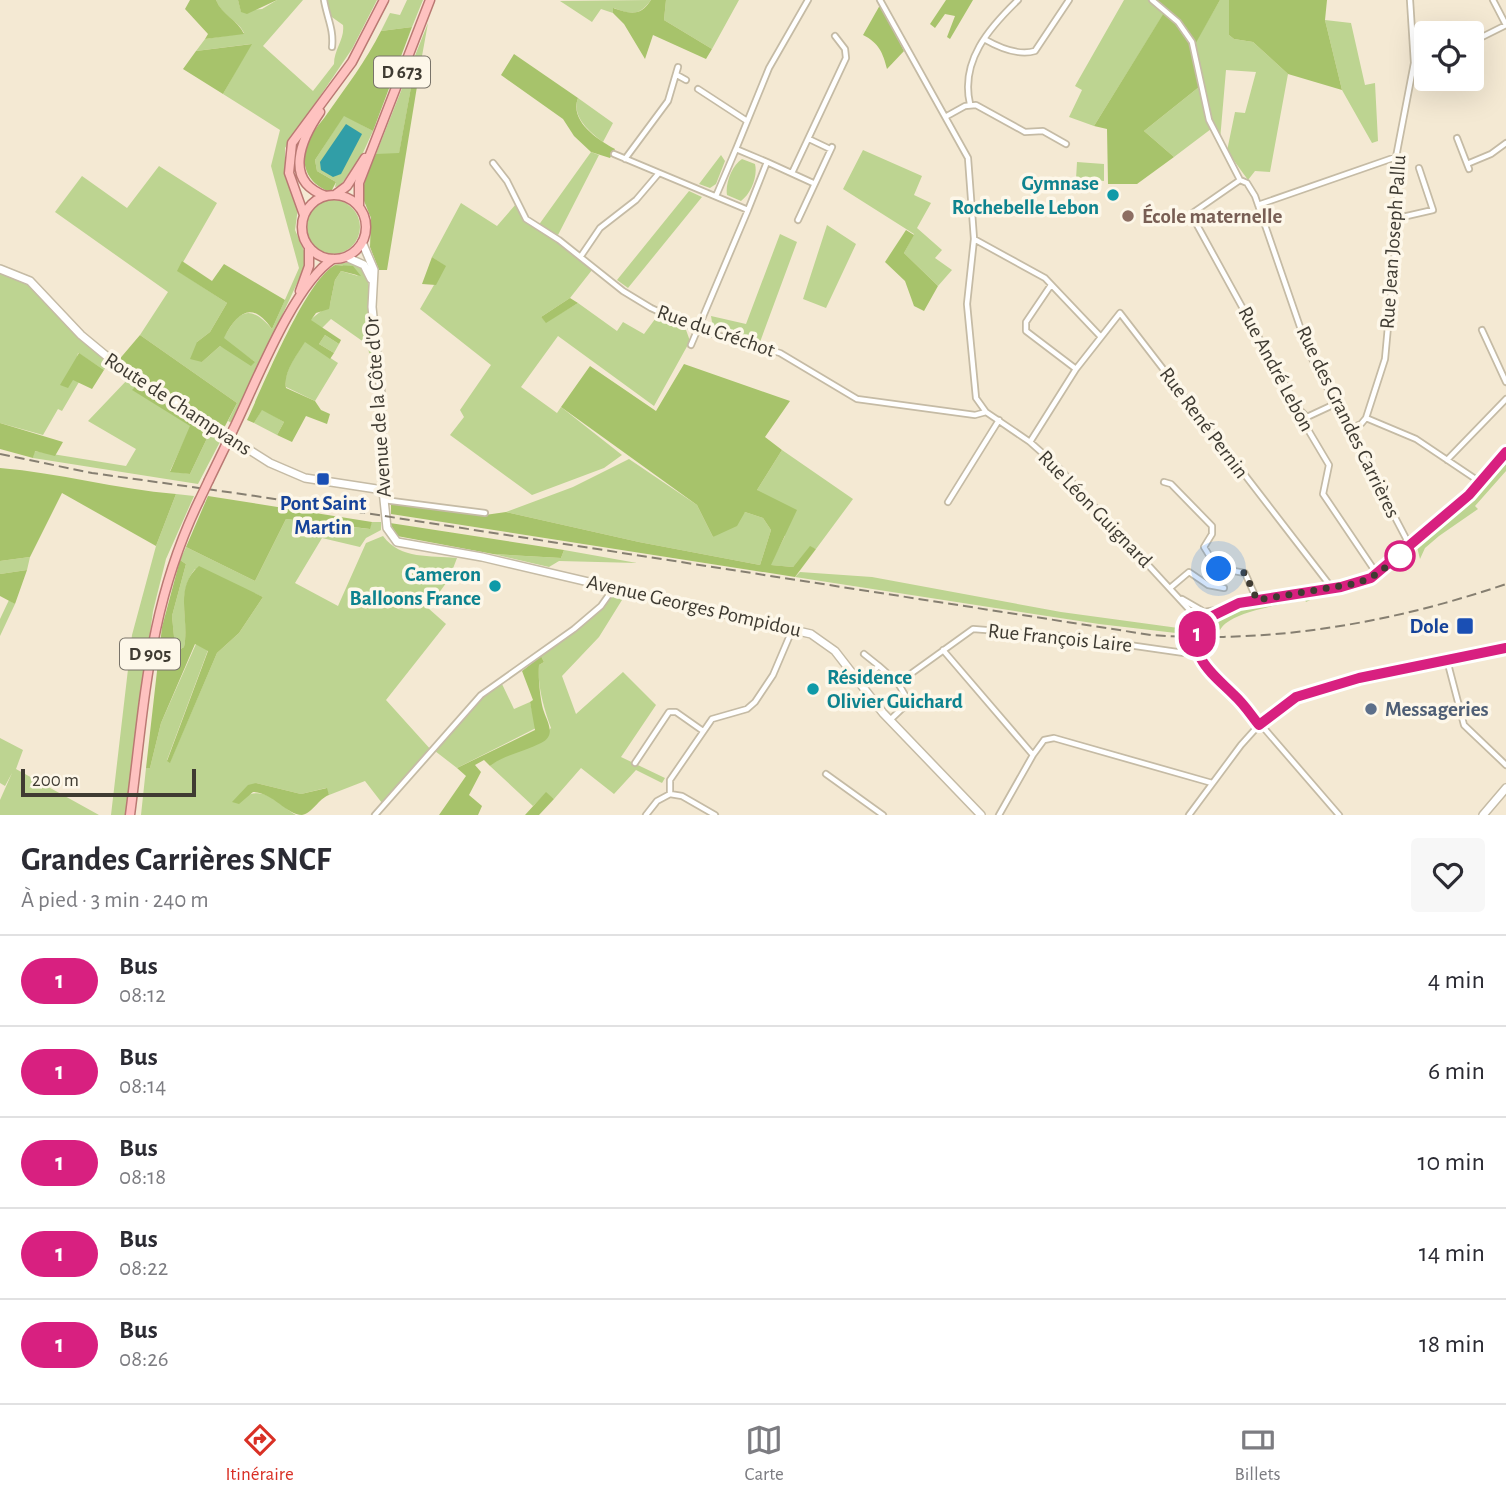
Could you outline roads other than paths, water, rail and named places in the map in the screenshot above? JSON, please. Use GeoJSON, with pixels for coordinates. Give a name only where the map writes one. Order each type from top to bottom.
{"type":"FeatureCollection","features":[{"type":"Feature","properties":{"kind":"main road"},"geometry":{"type":"LineString","coordinates":[[331,195],[311,204],[304,215],[302,228],[309,247],[322,257],[333,259],[346,257],[362,242],[366,226],[359,207],[348,198],[331,195],[307,183],[299,156],[302,139],[363,44],[384,0]]}},
{"type":"Feature","properties":{"kind":"main road","name":"D 673"},"geometry":{"type":"LineString","coordinates":[[359,207],[358,188],[429,0]]}},
{"type":"Feature","properties":{"kind":"main road"},"geometry":{"type":"LineString","coordinates":[[304,215],[291,185],[290,150],[299,131],[326,98]]}},
{"type":"Feature","properties":{"kind":"main road","name":"D 673"},"geometry":{"type":"LineString","coordinates":[[331,195],[347,186],[374,144]]}},
{"type":"Feature","properties":{"kind":"main road","name":"Avenue de la Côte d'Or"},"geometry":{"type":"LineString","coordinates":[[362,242],[374,270],[386,523]]}},
{"type":"Feature","properties":{"kind":"main road","name":"D 905"},"geometry":{"type":"LineString","coordinates":[[130,815],[156,618],[172,561],[298,298],[309,266],[309,247]]}},
{"type":"Feature","properties":{"kind":"main road","name":"Avenue de la Côte d'Or"},"geometry":{"type":"LineString","coordinates":[[346,257],[367,268],[373,290]]}},
{"type":"Feature","properties":{"kind":"main road","name":"D 905"},"geometry":{"type":"LineString","coordinates":[[298,298],[318,271],[333,259]]}},
{"type":"Feature","properties":{"kind":"main road","name":"Route de Champvans"},"geometry":{"type":"LineString","coordinates":[[0,269],[30,281],[81,335],[127,373],[270,463],[305,478],[383,490]]}},
{"type":"Feature","properties":{"kind":"main road","name":"Avenue Georges Pompidou"},"geometry":{"type":"LineString","coordinates":[[386,523],[394,540],[406,546],[471,554],[793,627],[811,634],[830,646],[890,721],[979,814]]}},
{"type":"Feature","properties":{"kind":"main road"},"geometry":{"type":"LineString","coordinates":[[1483,815],[1506,788]]}},
{"type":"Feature","properties":{"kind":"street"},"geometry":{"type":"LineString","coordinates":[[324,0],[327,17],[334,30],[332,47]]}},
{"type":"Feature","properties":{"kind":"street"},"geometry":{"type":"LineString","coordinates":[[716,196],[769,68],[807,0]]}},
{"type":"Feature","properties":{"kind":"street"},"geometry":{"type":"LineString","coordinates":[[880,0],[963,144],[970,166],[974,239],[967,304],[974,391],[986,412]]}},
{"type":"Feature","properties":{"kind":"street"},"geometry":{"type":"LineString","coordinates":[[970,104],[968,72],[984,40],[1018,0]]}},
{"type":"Feature","properties":{"kind":"street"},"geometry":{"type":"LineString","coordinates":[[984,40],[1023,52],[1035,51],[1069,0]]}},
{"type":"Feature","properties":{"kind":"street","name":"Rue des Grandes Carrières"},"geometry":{"type":"LineString","coordinates":[[1152,0],[1178,22],[1192,42],[1206,108],[1240,180],[1247,183],[1258,205],[1309,352],[1410,546]]}},
{"type":"Feature","properties":{"kind":"street","name":"Rue Jean Joseph Pallu"},"geometry":{"type":"LineString","coordinates":[[1366,418],[1385,359],[1398,218],[1396,156],[1414,63],[1409,0]]}},
{"type":"Feature","properties":{"kind":"street"},"geometry":{"type":"LineString","coordinates":[[1484,36],[1506,25],[1493,0]]}},
{"type":"Feature","properties":{"kind":"street"},"geometry":{"type":"LineString","coordinates":[[792,173],[846,58],[845,49],[835,36]]}},
{"type":"Feature","properties":{"kind":"street"},"geometry":{"type":"LineString","coordinates":[[625,159],[664,108],[678,67]]}},
{"type":"Feature","properties":{"kind":"street"},"geometry":{"type":"LineString","coordinates":[[677,75],[686,80]]}},
{"type":"Feature","properties":{"kind":"street"},"geometry":{"type":"LineString","coordinates":[[698,89],[747,121]]}},
{"type":"Feature","properties":{"kind":"street"},"geometry":{"type":"LineString","coordinates":[[947,116],[970,104]]}},
{"type":"Feature","properties":{"kind":"street"},"geometry":{"type":"LineString","coordinates":[[970,104],[1025,132],[1043,131],[1066,144]]}},
{"type":"Feature","properties":{"kind":"street"},"geometry":{"type":"LineString","coordinates":[[1457,138],[1468,167],[1506,143]]}},
{"type":"Feature","properties":{"kind":"street"},"geometry":{"type":"LineString","coordinates":[[798,220],[831,148],[809,139]]}},
{"type":"Feature","properties":{"kind":"street"},"geometry":{"type":"LineString","coordinates":[[736,149],[813,183]]}},
{"type":"Feature","properties":{"kind":"street"},"geometry":{"type":"LineString","coordinates":[[614,154],[748,209]]}},
{"type":"Feature","properties":{"kind":"street"},"geometry":{"type":"LineString","coordinates":[[1258,205],[1396,156]]}},
{"type":"Feature","properties":{"kind":"street"},"geometry":{"type":"LineString","coordinates":[[691,345],[767,162]]}},
{"type":"Feature","properties":{"kind":"street","name":"Rue du Créchot"},"geometry":{"type":"LineString","coordinates":[[493,163],[507,181],[526,219],[651,308],[699,330],[780,353],[857,399],[975,415],[986,412]]}},
{"type":"Feature","properties":{"kind":"street"},"geometry":{"type":"LineString","coordinates":[[1398,218],[1433,210],[1419,168]]}},
{"type":"Feature","properties":{"kind":"street"},"geometry":{"type":"LineString","coordinates":[[580,256],[600,228],[636,200],[659,173]]}},
{"type":"Feature","properties":{"kind":"street","name":"Rue André Lebon"},"geometry":{"type":"LineString","coordinates":[[1240,180],[1191,214],[1297,408],[1307,417],[1307,428],[1329,464],[1323,494],[1377,574]]}},
{"type":"Feature","properties":{"kind":"street"},"geometry":{"type":"LineString","coordinates":[[974,239],[1024,266],[1051,285],[1101,337]]}},
{"type":"Feature","properties":{"kind":"street"},"geometry":{"type":"LineString","coordinates":[[1051,285],[1026,322],[1026,331],[1076,369]]}},
{"type":"Feature","properties":{"kind":"street","name":"Rue René Pernin"},"geometry":{"type":"LineString","coordinates":[[1030,442],[1076,369],[1120,313],[1332,589]]}},
{"type":"Feature","properties":{"kind":"street"},"geometry":{"type":"LineString","coordinates":[[1482,330],[1506,382]]}},
{"type":"Feature","properties":{"kind":"street"},"geometry":{"type":"LineString","coordinates":[[1447,460],[1506,398]]}},
{"type":"Feature","properties":{"kind":"street"},"geometry":{"type":"LineString","coordinates":[[1307,417],[1335,404]]}},
{"type":"Feature","properties":{"kind":"street","name":"Rue Léon Guignard"},"geometry":{"type":"LineString","coordinates":[[986,412],[1030,442],[1057,466],[1200,620]]}},
{"type":"Feature","properties":{"kind":"street"},"geometry":{"type":"LineString","coordinates":[[1348,430],[1361,424],[1366,418],[1410,436],[1480,483]]}},
{"type":"Feature","properties":{"kind":"street"},"geometry":{"type":"LineString","coordinates":[[948,502],[999,420]]}},
{"type":"Feature","properties":{"kind":"street"},"geometry":{"type":"LineString","coordinates":[[1200,620],[1224,609],[1257,600],[1332,589],[1358,583],[1377,574],[1480,483],[1506,452]]}},
{"type":"Feature","properties":{"kind":"street"},"geometry":{"type":"LineString","coordinates":[[1164,482],[1171,484],[1212,526],[1212,534],[1204,547],[1211,561],[1219,569],[1245,573],[1257,600]]}},
{"type":"Feature","properties":{"kind":"street"},"geometry":{"type":"LineString","coordinates":[[384,500],[485,513]]}},
{"type":"Feature","properties":{"kind":"street"},"geometry":{"type":"LineString","coordinates":[[1170,588],[1189,572],[1208,585],[1224,588]]}},
{"type":"Feature","properties":{"kind":"street"},"geometry":{"type":"LineString","coordinates":[[375,815],[481,695],[533,660],[594,612],[614,587]]}},
{"type":"Feature","properties":{"kind":"street","name":"Rue Léon Guignard"},"geometry":{"type":"LineString","coordinates":[[1182,599],[1203,611]]}},
{"type":"Feature","properties":{"kind":"street"},"geometry":{"type":"LineString","coordinates":[[1203,611],[1224,609]]}},
{"type":"Feature","properties":{"kind":"street"},"geometry":{"type":"LineString","coordinates":[[1203,611],[1197,633],[1197,652],[1204,668],[1237,697],[1339,815]]}},
{"type":"Feature","properties":{"kind":"street"},"geometry":{"type":"LineString","coordinates":[[1200,620],[1207,615],[1203,611]]}},
{"type":"Feature","properties":{"kind":"street"},"geometry":{"type":"LineString","coordinates":[[670,794],[670,780],[716,715],[753,705],[773,675],[793,627]]}},
{"type":"Feature","properties":{"kind":"street","name":"Rue François Laire"},"geometry":{"type":"LineString","coordinates":[[898,683],[974,629],[1073,637],[1197,652]]}},
{"type":"Feature","properties":{"kind":"street"},"geometry":{"type":"LineString","coordinates":[[1189,815],[1259,725],[1296,697],[1359,678],[1505,648]]}},
{"type":"Feature","properties":{"kind":"street"},"geometry":{"type":"LineString","coordinates":[[943,650],[1033,755]]}},
{"type":"Feature","properties":{"kind":"street"},"geometry":{"type":"LineString","coordinates":[[864,654],[898,683],[909,702],[890,721]]}},
{"type":"Feature","properties":{"kind":"street"},"geometry":{"type":"LineString","coordinates":[[1447,660],[1464,726],[1506,765]]}},
{"type":"Feature","properties":{"kind":"street"},"geometry":{"type":"LineString","coordinates":[[859,682],[879,666]]}},
{"type":"Feature","properties":{"kind":"street"},"geometry":{"type":"LineString","coordinates":[[635,763],[669,712],[676,712],[704,731]]}},
{"type":"Feature","properties":{"kind":"street"},"geometry":{"type":"LineString","coordinates":[[999,815],[1033,755],[1044,740],[1054,738],[1212,783]]}},
{"type":"Feature","properties":{"kind":"street"},"geometry":{"type":"LineString","coordinates":[[825,774],[883,815]]}},
{"type":"Feature","properties":{"kind":"street"},"geometry":{"type":"LineString","coordinates":[[646,815],[657,801],[670,794],[682,796],[715,815]]}},
{"type":"Feature","properties":{"kind":"water"},"geometry":{"type":"Polygon","coordinates":[[[346,124],[362,134],[341,174],[333,177],[321,170],[320,162],[346,124]]]}},
{"type":"Feature","properties":{"kind":"railway"},"geometry":{"type":"LineString","coordinates":[[0,454],[92,473],[1151,635],[1241,636],[1331,628],[1419,610],[1506,584]]}},
{"type":"Feature","properties":{"kind":"place","name":"Gymnase Rochebelle Lebon"},"geometry":{"type":"Point","coordinates":[1113,195]}},
{"type":"Feature","properties":{"kind":"place","name":"École maternelle"},"geometry":{"type":"Point","coordinates":[1128,216]}},
{"type":"Feature","properties":{"kind":"place","name":"Pont Saint Martin"},"geometry":{"type":"Point","coordinates":[323,479]}},
{"type":"Feature","properties":{"kind":"place","name":"Cameron Balloons France"},"geometry":{"type":"Point","coordinates":[495,586]}},
{"type":"Feature","properties":{"kind":"place","name":"Dole"},"geometry":{"type":"Point","coordinates":[1465,626]}},
{"type":"Feature","properties":{"kind":"place","name":"Résidence Olivier Guichard"},"geometry":{"type":"Point","coordinates":[813,689]}},
{"type":"Feature","properties":{"kind":"place","name":"Messageries"},"geometry":{"type":"Point","coordinates":[1371,709]}}]}
